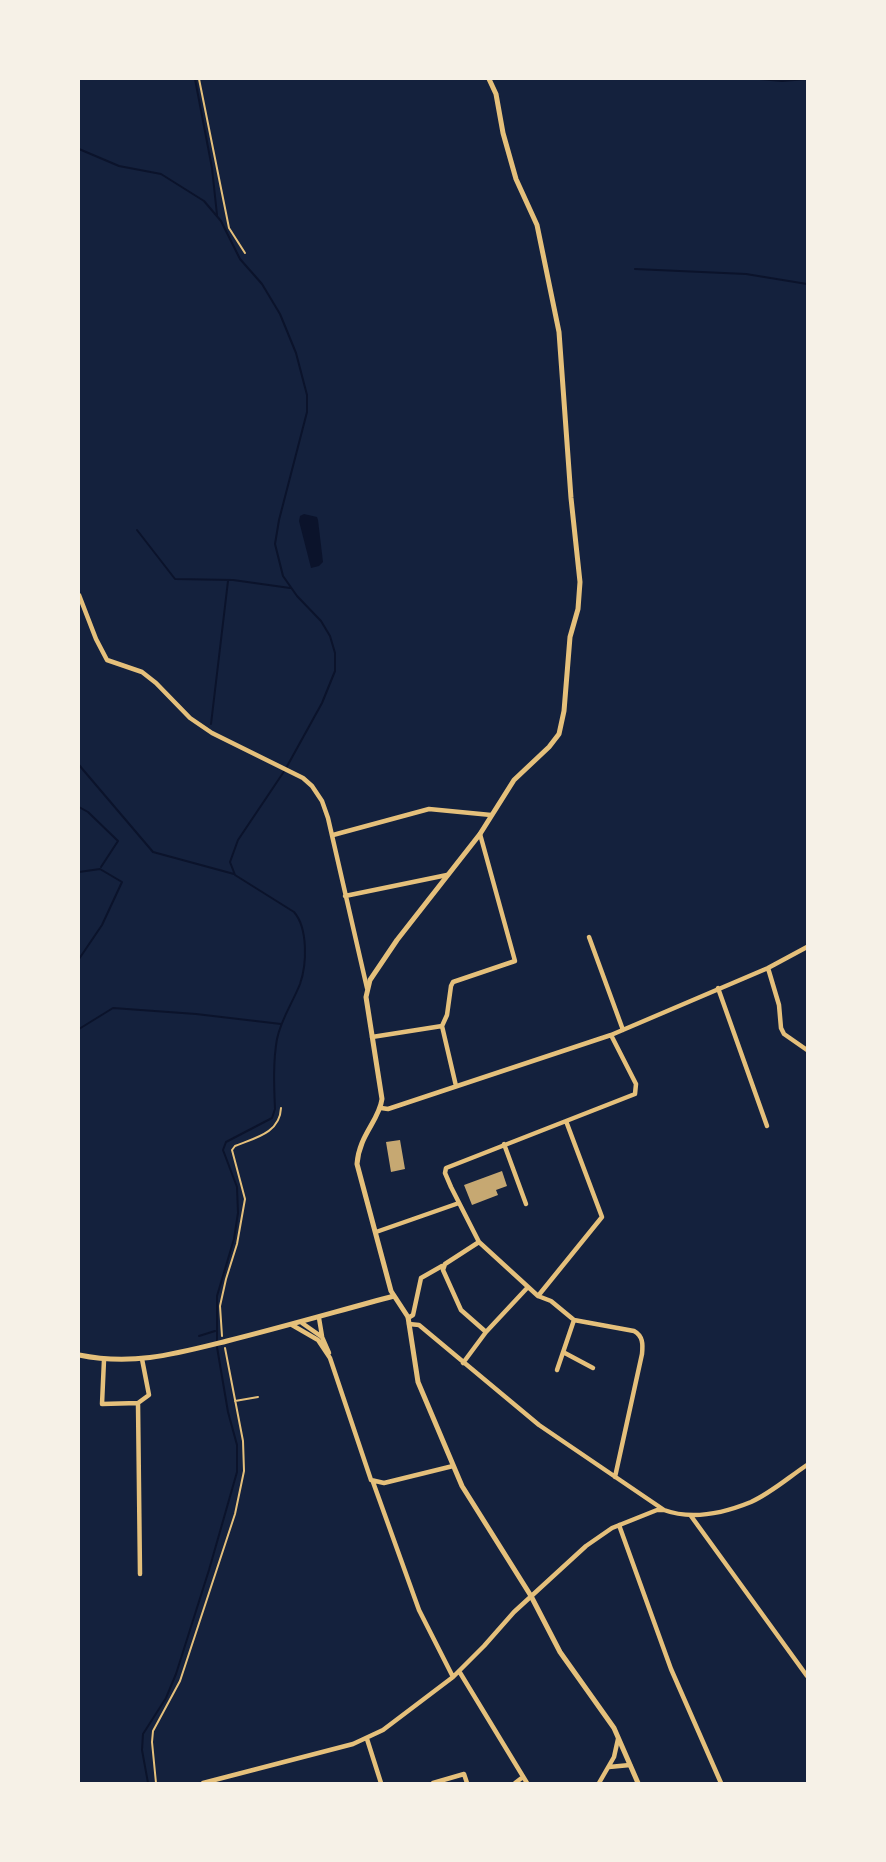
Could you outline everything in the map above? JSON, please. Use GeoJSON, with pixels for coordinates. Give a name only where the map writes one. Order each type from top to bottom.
{"type":"FeatureCollection","features":[{"type":"Feature","properties":{"kind":"street"},"geometry":{"type":"LineString","coordinates":[[366,988],[397,940],[480,834],[520,772],[550,747],[562,726],[570,637],[578,609],[580,582],[559,332],[537,225],[516,179],[503,133],[496,94],[489,79]]}},
{"type":"Feature","properties":{"kind":"street"},"geometry":{"type":"LineString","coordinates":[[79,595],[107,660],[142,672],[190,718],[212,733],[312,786],[322,801],[333,835],[366,988],[383,1108]]}},
{"type":"Feature","properties":{"kind":"street"},"geometry":{"type":"LineString","coordinates":[[333,835],[429,809],[491,815]]}},
{"type":"Feature","properties":{"kind":"street"},"geometry":{"type":"LineString","coordinates":[[456,1086],[442,1026],[447,1015],[450,986],[453,982],[515,961],[480,834]]}},
{"type":"Feature","properties":{"kind":"street"},"geometry":{"type":"LineString","coordinates":[[345,896],[447,875]]}},
{"type":"Feature","properties":{"kind":"street"},"geometry":{"type":"LineString","coordinates":[[589,937],[622,1030]]}},
{"type":"Feature","properties":{"kind":"street"},"geometry":{"type":"LineString","coordinates":[[638,1783],[606,1716],[560,1652],[531,1596],[469,1498],[453,1466],[418,1382],[409,1321],[394,1296],[358,1174],[358,1154],[363,1137],[383,1108],[611,1035],[768,968],[807,947]]}},
{"type":"Feature","properties":{"kind":"street"},"geometry":{"type":"LineString","coordinates":[[768,968],[779,1005],[781,1028],[784,1034],[807,1050]]}},
{"type":"Feature","properties":{"kind":"street"},"geometry":{"type":"LineString","coordinates":[[718,988],[768,1126]]}},
{"type":"Feature","properties":{"kind":"street"},"geometry":{"type":"LineString","coordinates":[[372,1037],[442,1026]]}},
{"type":"Feature","properties":{"kind":"street"},"geometry":{"type":"LineString","coordinates":[[611,1035],[636,1084],[635,1094],[447,1166],[445,1174],[479,1241],[538,1296],[551,1301],[573,1320],[634,1331],[642,1340],[642,1354],[615,1477]]}},
{"type":"Feature","properties":{"kind":"street"},"geometry":{"type":"LineString","coordinates":[[538,1296],[602,1217],[566,1121]]}},
{"type":"Feature","properties":{"kind":"street"},"geometry":{"type":"LineString","coordinates":[[504,1144],[526,1204]]}},
{"type":"Feature","properties":{"kind":"street"},"geometry":{"type":"LineString","coordinates":[[376,1232],[458,1203]]}},
{"type":"Feature","properties":{"kind":"street"},"geometry":{"type":"LineString","coordinates":[[409,1321],[413,1315],[421,1278],[443,1268],[479,1241]]}},
{"type":"Feature","properties":{"kind":"street"},"geometry":{"type":"LineString","coordinates":[[443,1268],[461,1310],[486,1332]]}},
{"type":"Feature","properties":{"kind":"street"},"geometry":{"type":"LineString","coordinates":[[463,1363],[486,1332],[528,1287]]}},
{"type":"Feature","properties":{"kind":"street"},"geometry":{"type":"LineString","coordinates":[[79,1355],[104,1360],[142,1359],[302,1323],[394,1296]]}},
{"type":"Feature","properties":{"kind":"street"},"geometry":{"type":"LineString","coordinates":[[319,1318],[322,1337],[329,1350],[358,1447],[369,1476],[376,1483],[419,1610],[453,1677]]}},
{"type":"Feature","properties":{"kind":"street"},"geometry":{"type":"LineString","coordinates":[[557,1370],[573,1320]]}},
{"type":"Feature","properties":{"kind":"street"},"geometry":{"type":"LineString","coordinates":[[409,1321],[419,1325],[539,1425],[664,1510]]}},
{"type":"Feature","properties":{"kind":"street"},"geometry":{"type":"LineString","coordinates":[[302,1323],[322,1337]]}},
{"type":"Feature","properties":{"kind":"street"},"geometry":{"type":"LineString","coordinates":[[292,1325],[307,1331],[318,1340],[330,1358]]}},
{"type":"Feature","properties":{"kind":"street"},"geometry":{"type":"LineString","coordinates":[[563,1352],[593,1368]]}},
{"type":"Feature","properties":{"kind":"street"},"geometry":{"type":"LineString","coordinates":[[104,1360],[102,1404],[138,1403],[149,1395],[142,1359]]}},
{"type":"Feature","properties":{"kind":"street"},"geometry":{"type":"LineString","coordinates":[[138,1403],[140,1574]]}},
{"type":"Feature","properties":{"kind":"street"},"geometry":{"type":"LineString","coordinates":[[203,1783],[367,1739],[453,1677],[505,1621],[586,1546],[620,1525],[657,1510],[691,1517],[751,1502],[807,1465]]}},
{"type":"Feature","properties":{"kind":"street"},"geometry":{"type":"LineString","coordinates":[[376,1483],[453,1466]]}},
{"type":"Feature","properties":{"kind":"street"},"geometry":{"type":"LineString","coordinates":[[691,1517],[807,1676]]}},
{"type":"Feature","properties":{"kind":"street"},"geometry":{"type":"LineString","coordinates":[[620,1525],[676,1681],[721,1783]]}},
{"type":"Feature","properties":{"kind":"street"},"geometry":{"type":"LineString","coordinates":[[459,1671],[527,1783]]}},
{"type":"Feature","properties":{"kind":"street"},"geometry":{"type":"LineString","coordinates":[[598,1783],[617,1749],[618,1738]]}},
{"type":"Feature","properties":{"kind":"street"},"geometry":{"type":"LineString","coordinates":[[367,1739],[381,1783]]}},
{"type":"Feature","properties":{"kind":"street"},"geometry":{"type":"LineString","coordinates":[[608,1767],[630,1765]]}},
{"type":"Feature","properties":{"kind":"street"},"geometry":{"type":"LineString","coordinates":[[433,1783],[464,1774],[467,1783]]}},
{"type":"Feature","properties":{"kind":"street"},"geometry":{"type":"LineString","coordinates":[[515,1783],[523,1777]]}},
{"type":"Feature","properties":{"kind":"path"},"geometry":{"type":"LineString","coordinates":[[199,79],[229,228],[245,253]]}},
{"type":"Feature","properties":{"kind":"path"},"geometry":{"type":"LineString","coordinates":[[156,1783],[153,1731],[180,1681],[234,1514],[244,1471],[243,1441],[222,1342],[220,1306],[237,1244],[245,1199],[232,1150],[235,1146],[272,1130],[279,1121],[281,1108]]}},
{"type":"Feature","properties":{"kind":"path"},"geometry":{"type":"LineString","coordinates":[[235,1401],[258,1397]]}},
{"type":"Feature","properties":{"kind":"water"},"geometry":{"type":"Polygon","coordinates":[[[304,514],[317,517],[318,520],[323,562],[311,568],[299,521],[304,514]]]}},
{"type":"Feature","properties":{"kind":"building"},"geometry":{"type":"Polygon","coordinates":[[[400,1140],[405,1169],[391,1172],[386,1142],[400,1140]]]}},
{"type":"Feature","properties":{"kind":"building"},"geometry":{"type":"Polygon","coordinates":[[[502,1171],[507,1186],[496,1190],[498,1195],[472,1205],[464,1185],[502,1171]]]}},
{"type":"Feature","properties":{"kind":"waterway"},"geometry":{"type":"LineString","coordinates":[[195,79],[212,168],[217,215]]}},
{"type":"Feature","properties":{"kind":"waterway"},"geometry":{"type":"LineString","coordinates":[[760,79],[806,79]]}},
{"type":"Feature","properties":{"kind":"waterway"},"geometry":{"type":"LineString","coordinates":[[79,149],[119,166],[161,174],[204,201],[221,221],[240,259],[262,284],[280,314],[296,353],[307,395],[307,412],[275,544],[283,576],[297,596],[321,621],[330,636],[335,653],[335,671],[322,703],[285,770],[238,840],[230,862],[235,875],[294,912],[302,927],[305,957],[300,984],[277,1039],[274,1065],[275,1109],[272,1118],[226,1142],[223,1150],[237,1187],[238,1213],[234,1239],[217,1296],[217,1341]]}},
{"type":"Feature","properties":{"kind":"waterway"},"geometry":{"type":"LineString","coordinates":[[635,269],[746,274],[807,284]]}},
{"type":"Feature","properties":{"kind":"waterway"},"geometry":{"type":"LineString","coordinates":[[137,530],[175,579],[233,580],[290,588]]}},
{"type":"Feature","properties":{"kind":"waterway"},"geometry":{"type":"LineString","coordinates":[[211,724],[228,581]]}},
{"type":"Feature","properties":{"kind":"waterway"},"geometry":{"type":"LineString","coordinates":[[79,765],[153,852],[234,874]]}},
{"type":"Feature","properties":{"kind":"waterway"},"geometry":{"type":"LineString","coordinates":[[79,807],[88,812],[118,841],[101,867]]}},
{"type":"Feature","properties":{"kind":"waterway"},"geometry":{"type":"LineString","coordinates":[[79,872],[100,869],[122,882],[102,925],[79,959]]}},
{"type":"Feature","properties":{"kind":"waterway"},"geometry":{"type":"LineString","coordinates":[[79,1029],[113,1008],[281,1024]]}},
{"type":"Feature","properties":{"kind":"waterway"},"geometry":{"type":"LineString","coordinates":[[199,1336],[215,1331]]}},
{"type":"Feature","properties":{"kind":"waterway"},"geometry":{"type":"LineString","coordinates":[[148,1783],[142,1750],[143,1734],[166,1698],[176,1674],[237,1472],[237,1445],[228,1412],[217,1347]]}}]}
